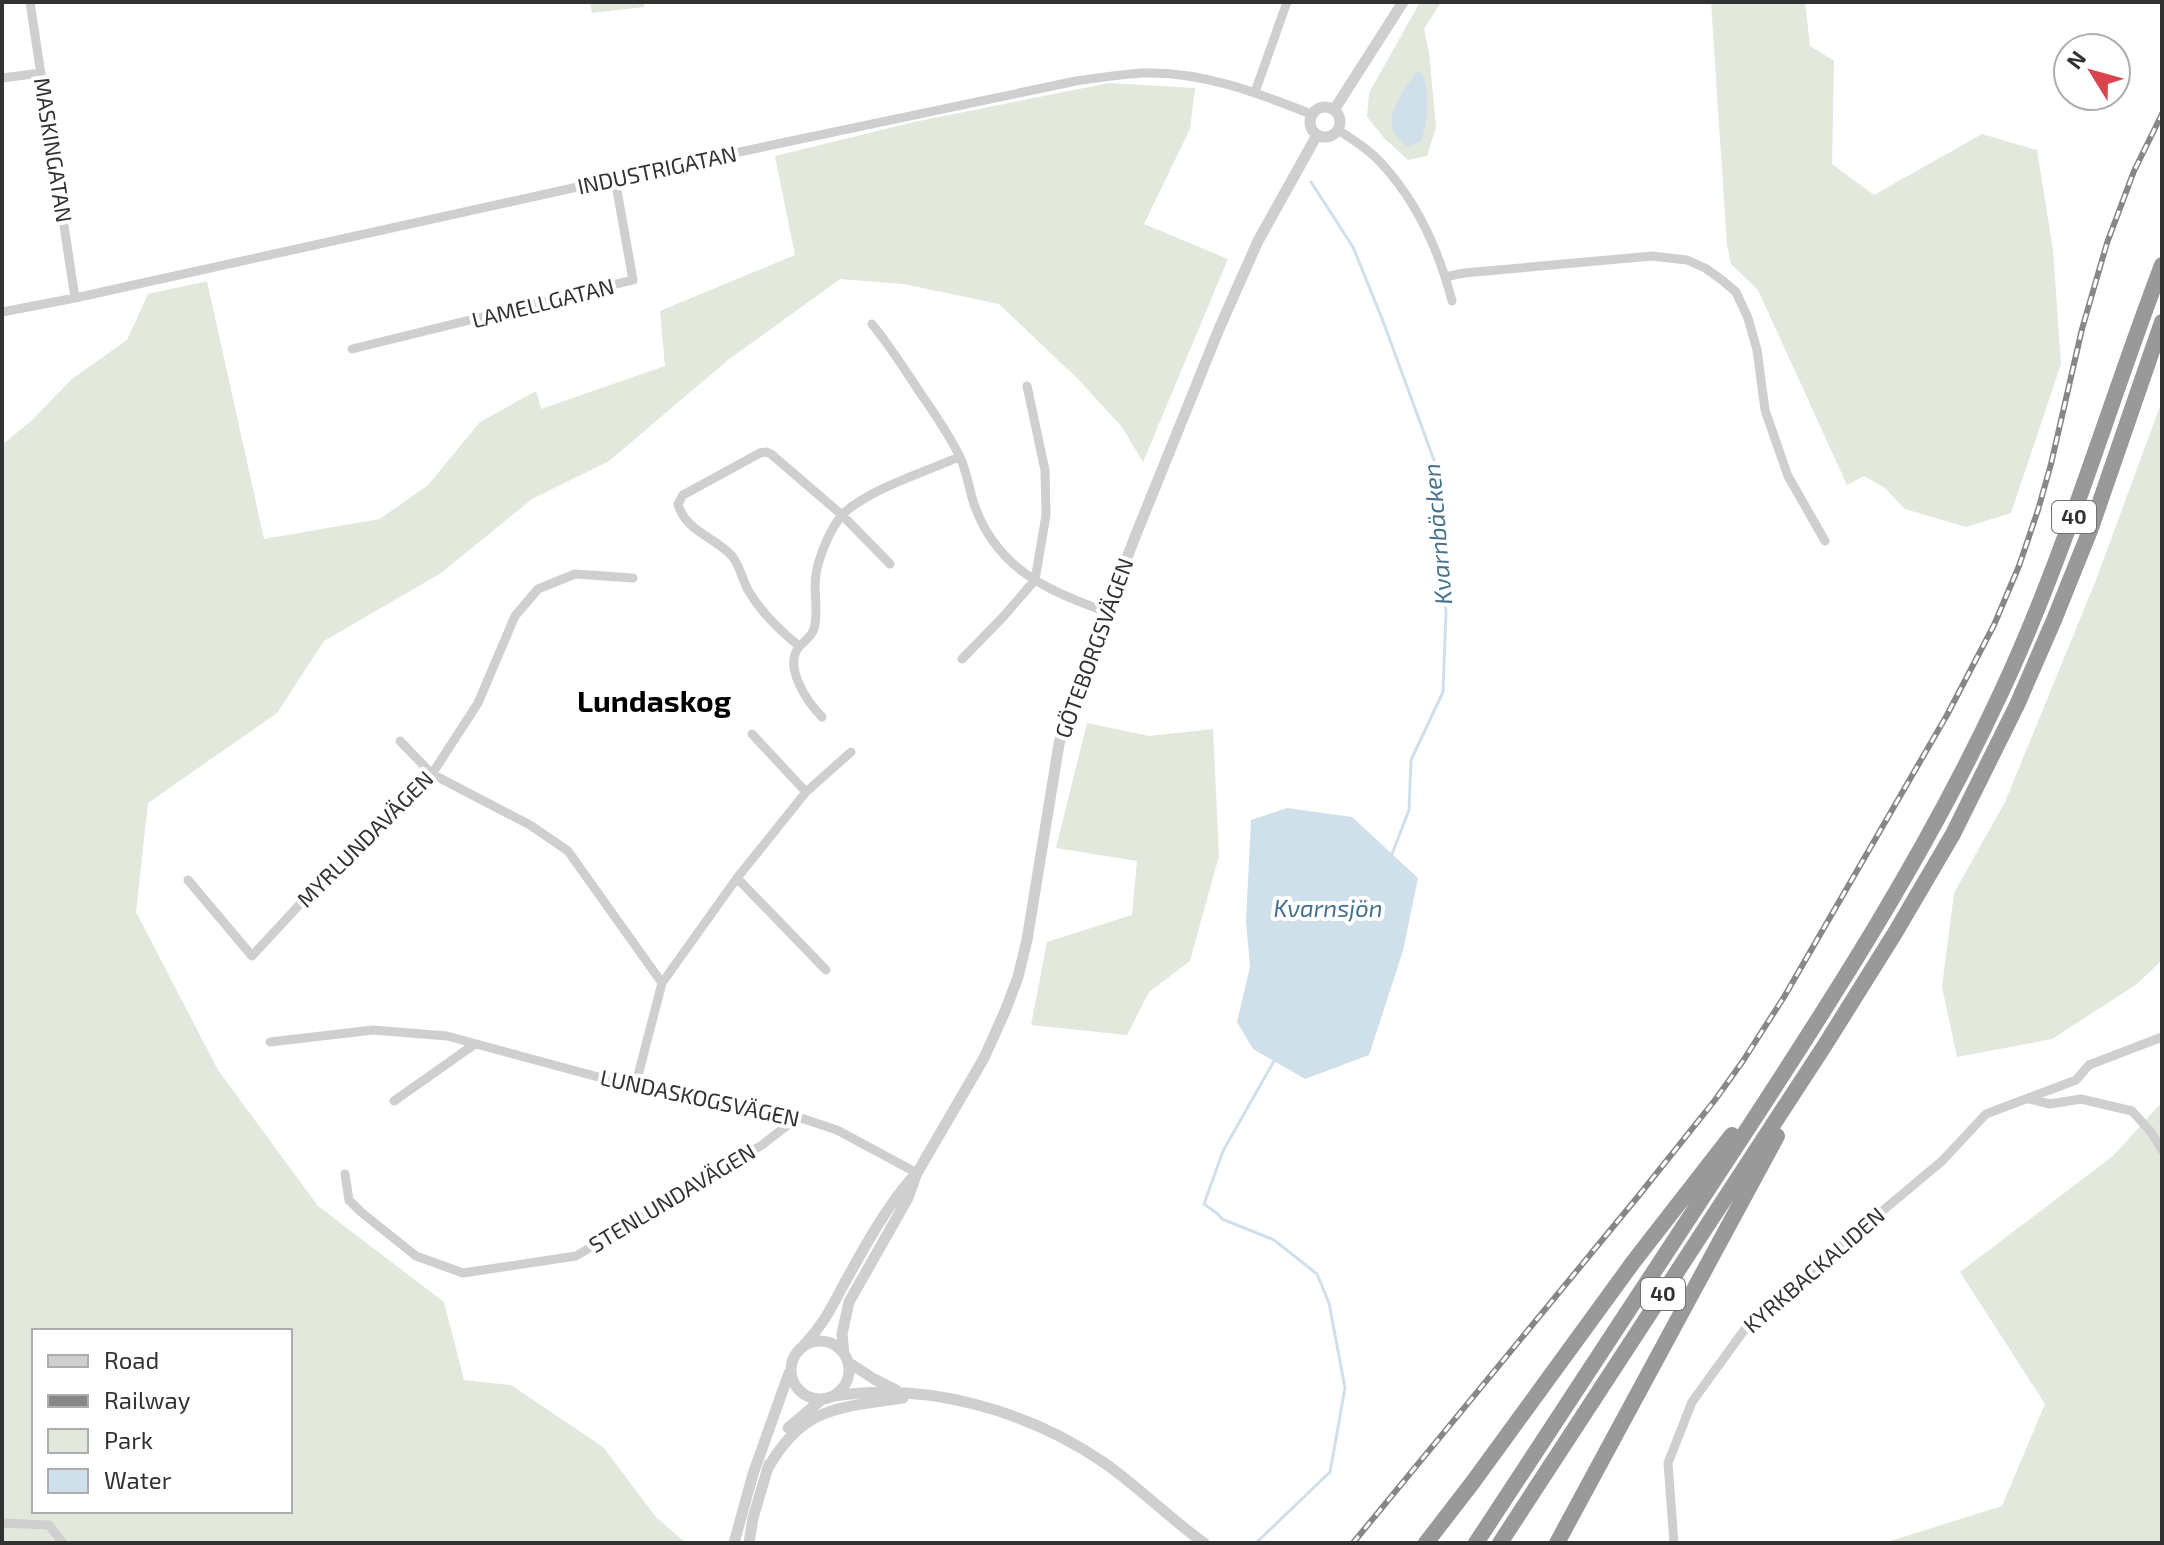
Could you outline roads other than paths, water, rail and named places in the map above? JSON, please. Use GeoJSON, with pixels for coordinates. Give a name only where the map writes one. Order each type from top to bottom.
{"type":"FeatureCollection","features":[{"type":"Feature","properties":{"kind":"highway","name":"40"},"geometry":{"type":"LineString","coordinates":[[1476,1543],[1787,1069],[1934,826],[2000,696],[2036,613],[2072,521],[2162,265]]}},
{"type":"Feature","properties":{"kind":"highway","name":"40"},"geometry":{"type":"LineString","coordinates":[[1500,1543],[1825,1045],[1933,868],[1980,781],[2054,620],[2091,528],[2162,322]]}},
{"type":"Feature","properties":{"kind":"highway"},"geometry":{"type":"LineString","coordinates":[[1557,1543],[1825,1045]]}},
{"type":"Feature","properties":{"kind":"highway"},"geometry":{"type":"LineString","coordinates":[[1426,1543],[1634,1261],[1787,1069]]}},
{"type":"Feature","properties":{"kind":"street","name":"MASKINGATAN"},"geometry":{"type":"LineString","coordinates":[[30,2],[75,298]]}},
{"type":"Feature","properties":{"kind":"street"},"geometry":{"type":"LineString","coordinates":[[1255,92],[1287,2]]}},
{"type":"Feature","properties":{"kind":"street"},"geometry":{"type":"LineString","coordinates":[[1334,110],[1403,2]]}},
{"type":"Feature","properties":{"kind":"street"},"geometry":{"type":"LineString","coordinates":[[2,78],[41,73]]}},
{"type":"Feature","properties":{"kind":"street","name":"INDUSTRIGATAN"},"geometry":{"type":"LineString","coordinates":[[2,312],[1082,80],[1144,73],[1183,75],[1255,92],[1311,114]]}},
{"type":"Feature","properties":{"kind":"street"},"geometry":{"type":"LineString","coordinates":[[1322,107],[1334,110],[1340,119],[1338,130],[1328,137],[1317,135],[1310,126],[1311,114],[1322,107]]}},
{"type":"Feature","properties":{"kind":"street"},"geometry":{"type":"LineString","coordinates":[[1338,130],[1381,162],[1402,187],[1432,242],[1452,301]]}},
{"type":"Feature","properties":{"kind":"street","name":"GÖTEBORGSVÄGEN"},"geometry":{"type":"LineString","coordinates":[[804,1345],[822,1326],[900,1193],[917,1173],[984,1058],[1006,1009],[1018,977],[1033,912],[1059,744],[1076,690],[1167,456],[1258,241],[1317,135]]}},
{"type":"Feature","properties":{"kind":"street","name":"LAMELLGATAN"},"geometry":{"type":"LineString","coordinates":[[352,349],[633,280],[615,179]]}},
{"type":"Feature","properties":{"kind":"street"},"geometry":{"type":"LineString","coordinates":[[1445,277],[1652,256],[1687,260],[1722,280],[1736,292],[1748,318],[1757,350],[1765,410],[1788,476],[1825,541]]}},
{"type":"Feature","properties":{"kind":"street"},"geometry":{"type":"LineString","coordinates":[[872,324],[934,413],[959,457],[988,537],[1012,564],[1035,580],[1107,612]]}},
{"type":"Feature","properties":{"kind":"street"},"geometry":{"type":"LineString","coordinates":[[962,659],[1035,580],[1046,515],[1045,470],[1027,386]]}},
{"type":"Feature","properties":{"kind":"street"},"geometry":{"type":"LineString","coordinates":[[799,646],[764,612],[748,590],[731,555],[685,518],[679,499],[688,491],[766,452],[842,515],[890,564]]}},
{"type":"Feature","properties":{"kind":"street"},"geometry":{"type":"LineString","coordinates":[[822,717],[809,705],[793,667],[799,646],[806,642],[813,630],[816,575],[825,544],[842,515],[869,496],[959,457]]}},
{"type":"Feature","properties":{"kind":"street","name":"MYRLUNDAVÄGEN"},"geometry":{"type":"LineString","coordinates":[[188,880],[252,956],[314,889],[432,774],[478,703],[515,616],[538,589],[575,574],[633,578]]}},
{"type":"Feature","properties":{"kind":"street"},"geometry":{"type":"LineString","coordinates":[[752,734],[806,792]]}},
{"type":"Feature","properties":{"kind":"street"},"geometry":{"type":"LineString","coordinates":[[400,741],[432,774],[530,825],[568,851],[662,983]]}},
{"type":"Feature","properties":{"kind":"street"},"geometry":{"type":"LineString","coordinates":[[635,1087],[662,983],[737,878],[806,792],[851,752]]}},
{"type":"Feature","properties":{"kind":"street"},"geometry":{"type":"LineString","coordinates":[[737,878],[826,970]]}},
{"type":"Feature","properties":{"kind":"street","name":"LUNDASKOGSVÄGEN"},"geometry":{"type":"LineString","coordinates":[[270,1042],[373,1030],[447,1036],[635,1087],[798,1117],[837,1130],[917,1173]]}},
{"type":"Feature","properties":{"kind":"street","name":"KYRKBACKALIDEN"},"geometry":{"type":"LineString","coordinates":[[1674,1543],[1668,1463],[1692,1402],[1750,1322],[1942,1161],[1986,1114],[2076,1080],[2089,1065],[2162,1037]]}},
{"type":"Feature","properties":{"kind":"street"},"geometry":{"type":"LineString","coordinates":[[394,1101],[475,1044]]}},
{"type":"Feature","properties":{"kind":"street"},"geometry":{"type":"LineString","coordinates":[[2076,1080],[2076,1091],[2081,1099]]}},
{"type":"Feature","properties":{"kind":"street"},"geometry":{"type":"LineString","coordinates":[[2029,1099],[2050,1104],[2081,1099],[2132,1111],[2162,1150]]}},
{"type":"Feature","properties":{"kind":"street","name":"STENLUNDAVÄGEN"},"geometry":{"type":"LineString","coordinates":[[345,1174],[349,1200],[361,1212],[416,1256],[463,1273],[576,1256],[762,1145],[798,1117]]}},
{"type":"Feature","properties":{"kind":"street","name":"GÖTEBORGSVÄGEN"},"geometry":{"type":"LineString","coordinates":[[846,1358],[843,1324],[849,1302],[908,1198],[917,1173]]}},
{"type":"Feature","properties":{"kind":"street"},"geometry":{"type":"LineString","coordinates":[[735,1543],[753,1474],[794,1356],[804,1345],[822,1341],[835,1345],[846,1358],[874,1379],[900,1392]]}},
{"type":"Feature","properties":{"kind":"street"},"geometry":{"type":"LineString","coordinates":[[835,1396],[849,1377],[846,1358]]}},
{"type":"Feature","properties":{"kind":"street"},"geometry":{"type":"LineString","coordinates":[[790,1369],[794,1385],[813,1399],[900,1392],[986,1407],[1039,1426],[1106,1464],[1203,1542]]}},
{"type":"Feature","properties":{"kind":"street"},"geometry":{"type":"LineString","coordinates":[[767,1470],[788,1439],[816,1416],[840,1407],[922,1395]]}},
{"type":"Feature","properties":{"kind":"street"},"geometry":{"type":"LineString","coordinates":[[749,1543],[753,1518],[774,1448],[783,1434],[821,1400]]}},
{"type":"Feature","properties":{"kind":"street"},"geometry":{"type":"LineString","coordinates":[[2,1523],[49,1525],[63,1543]]}},
{"type":"Feature","properties":{"kind":"water"},"geometry":{"type":"Polygon","coordinates":[[[1416,72],[1422,72],[1425,80],[1427,115],[1421,141],[1408,147],[1393,130],[1392,120],[1398,101],[1416,72]]]}},
{"type":"Feature","properties":{"kind":"water","name":"Kvarnsjön"},"geometry":{"type":"Polygon","coordinates":[[[1287,808],[1352,817],[1418,878],[1403,951],[1369,1055],[1305,1079],[1253,1049],[1237,1022],[1250,967],[1246,921],[1251,820],[1287,808]]]}},
{"type":"Feature","properties":{"kind":"waterway","name":"Kvarnbäcken"},"geometry":{"type":"LineString","coordinates":[[1311,182],[1353,247],[1435,463],[1446,613],[1443,692],[1411,760],[1409,810],[1392,854]]}},
{"type":"Feature","properties":{"kind":"waterway","name":"Kvarnbäcken"},"geometry":{"type":"LineString","coordinates":[[1256,1543],[1330,1472],[1345,1388],[1329,1303],[1317,1274],[1274,1240],[1222,1219],[1204,1204],[1223,1151],[1274,1061]]}},
{"type":"Feature","properties":{"kind":"railway"},"geometry":{"type":"LineString","coordinates":[[1353,1543],[1640,1194],[1743,1061],[1784,997],[1947,715],[1994,625],[2019,566],[2051,464],[2082,329],[2107,243],[2134,171],[2162,114]]}},
{"type":"Feature","properties":{"kind":"district","name":"Lundaskog"},"geometry":{"type":"Point","coordinates":[654,702]}}]}
